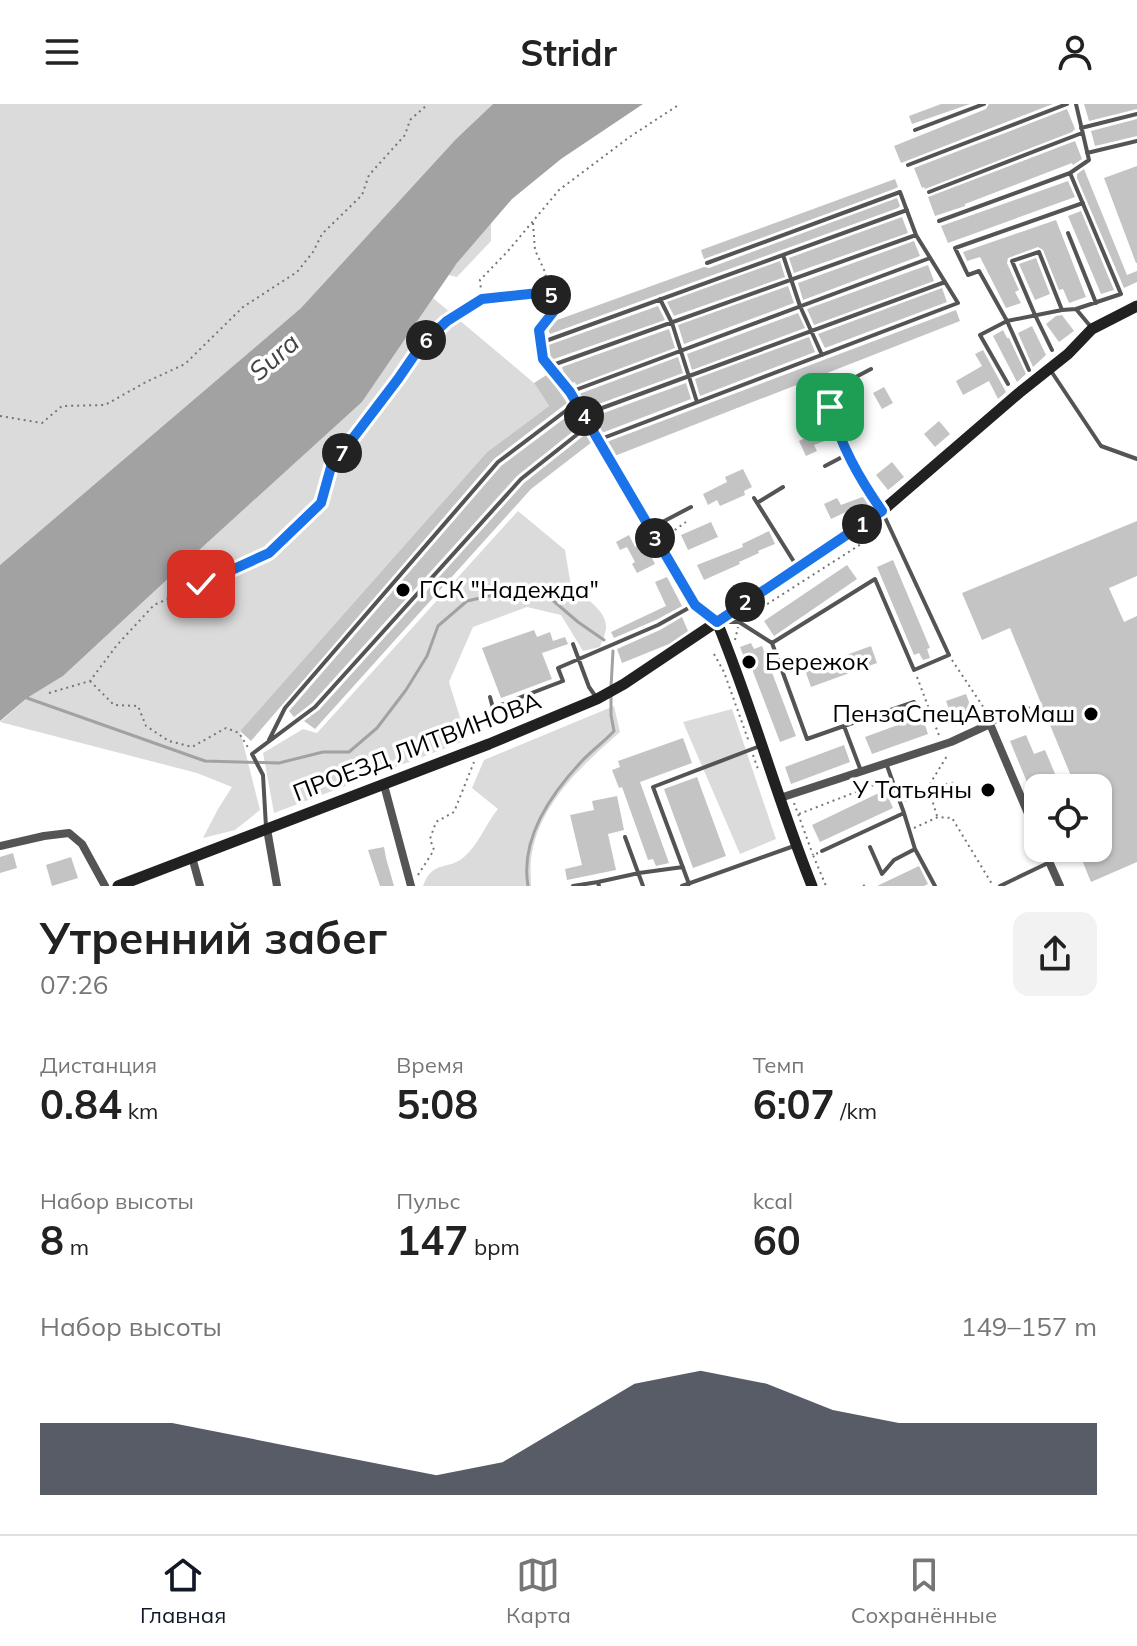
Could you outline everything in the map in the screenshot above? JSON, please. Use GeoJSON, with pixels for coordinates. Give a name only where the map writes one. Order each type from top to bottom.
{"type":"FeatureCollection","features":[{"type":"Feature","properties":{"kind":"main road","name":"ПРОЕЗД ЛИТВИНОВА"},"geometry":{"type":"LineString","coordinates":[[118,886],[384,785],[597,699],[655,664],[882,511],[1068,354],[1092,329],[1137,306]]}},
{"type":"Feature","properties":{"kind":"main road"},"geometry":{"type":"LineString","coordinates":[[717,622],[736,668],[757,747],[780,798],[810,885]]}},
{"type":"Feature","properties":{"kind":"street"},"geometry":{"type":"LineString","coordinates":[[619,479],[695,605],[717,622]]}},
{"type":"Feature","properties":{"kind":"street"},"geometry":{"type":"LineString","coordinates":[[780,798],[951,742],[990,724],[1024,804]]}},
{"type":"Feature","properties":{"kind":"street"},"geometry":{"type":"LineString","coordinates":[[384,785],[411,886]]}},
{"type":"Feature","properties":{"kind":"street"},"geometry":{"type":"LineString","coordinates":[[267,829],[277,886]]}},
{"type":"Feature","properties":{"kind":"street"},"geometry":{"type":"LineString","coordinates":[[0,846],[69,833],[82,844],[105,886]]}},
{"type":"Feature","properties":{"kind":"street"},"geometry":{"type":"LineString","coordinates":[[192,857],[200,886]]}},
{"type":"Feature","properties":{"kind":"street"},"geometry":{"type":"LineString","coordinates":[[1049,863],[1060,886]]}},
{"type":"Feature","properties":{"kind":"lane"},"geometry":{"type":"LineString","coordinates":[[915,130],[984,104]]}},
{"type":"Feature","properties":{"kind":"lane"},"geometry":{"type":"LineString","coordinates":[[908,165],[1067,104]]}},
{"type":"Feature","properties":{"kind":"lane"},"geometry":{"type":"LineString","coordinates":[[939,221],[1070,173],[1089,160],[1076,104]]}},
{"type":"Feature","properties":{"kind":"lane"},"geometry":{"type":"LineString","coordinates":[[929,192],[1082,130],[1137,114]]}},
{"type":"Feature","properties":{"kind":"lane"},"geometry":{"type":"LineString","coordinates":[[1087,153],[1137,141]]}},
{"type":"Feature","properties":{"kind":"lane"},"geometry":{"type":"LineString","coordinates":[[1008,384],[980,335],[1007,321],[1076,309],[1121,294],[1070,173]]}},
{"type":"Feature","properties":{"kind":"lane"},"geometry":{"type":"LineString","coordinates":[[598,440],[958,303],[916,235],[900,192],[707,263]]}},
{"type":"Feature","properties":{"kind":"lane"},"geometry":{"type":"LineString","coordinates":[[1029,370],[1007,321],[979,271],[968,275],[955,248],[1083,203]]}},
{"type":"Feature","properties":{"kind":"lane"},"geometry":{"type":"LineString","coordinates":[[619,479],[570,392],[543,359],[540,343],[907,210]]}},
{"type":"Feature","properties":{"kind":"lane"},"geometry":{"type":"LineString","coordinates":[[1068,233],[1096,303]]}},
{"type":"Feature","properties":{"kind":"lane"},"geometry":{"type":"LineString","coordinates":[[550,366],[916,235]]}},
{"type":"Feature","properties":{"kind":"lane"},"geometry":{"type":"LineString","coordinates":[[1052,350],[1012,261],[1039,252],[1062,310]]}},
{"type":"Feature","properties":{"kind":"lane"},"geometry":{"type":"LineString","coordinates":[[783,255],[800,306],[822,355]]}},
{"type":"Feature","properties":{"kind":"lane"},"geometry":{"type":"LineString","coordinates":[[570,392],[930,258]]}},
{"type":"Feature","properties":{"kind":"lane"},"geometry":{"type":"LineString","coordinates":[[583,415],[945,282]]}},
{"type":"Feature","properties":{"kind":"lane"},"geometry":{"type":"LineString","coordinates":[[660,299],[672,323],[697,402]]}},
{"type":"Feature","properties":{"kind":"lane"},"geometry":{"type":"LineString","coordinates":[[1076,309],[1092,329]]}},
{"type":"Feature","properties":{"kind":"lane"},"geometry":{"type":"LineString","coordinates":[[772,643],[875,579],[914,670],[949,655],[882,511],[846,455],[830,407],[829,397],[835,388],[871,369]]}},
{"type":"Feature","properties":{"kind":"lane"},"geometry":{"type":"LineString","coordinates":[[1050,369],[1101,446],[1137,459]]}},
{"type":"Feature","properties":{"kind":"lane"},"geometry":{"type":"LineString","coordinates":[[268,742],[285,708],[498,462],[576,403]]}},
{"type":"Feature","properties":{"kind":"lane"},"geometry":{"type":"LineString","coordinates":[[267,829],[263,775],[252,754],[315,707],[521,479],[589,425]]}},
{"type":"Feature","properties":{"kind":"lane"},"geometry":{"type":"LineString","coordinates":[[825,466],[846,455]]}},
{"type":"Feature","properties":{"kind":"lane"},"geometry":{"type":"LineString","coordinates":[[783,487],[755,501],[798,567]]}},
{"type":"Feature","properties":{"kind":"lane"},"geometry":{"type":"LineString","coordinates":[[649,529],[691,507]]}},
{"type":"Feature","properties":{"kind":"lane"},"geometry":{"type":"LineString","coordinates":[[490,697],[493,708],[563,681],[558,668],[658,625],[695,605]]}},
{"type":"Feature","properties":{"kind":"lane"},"geometry":{"type":"LineString","coordinates":[[717,622],[739,622],[772,643],[807,739],[914,702]]}},
{"type":"Feature","properties":{"kind":"lane"},"geometry":{"type":"LineString","coordinates":[[573,644],[589,687],[597,699]]}},
{"type":"Feature","properties":{"kind":"lane"},"geometry":{"type":"LineString","coordinates":[[990,724],[1028,708]]}},
{"type":"Feature","properties":{"kind":"lane"},"geometry":{"type":"LineString","coordinates":[[844,726],[861,771]]}},
{"type":"Feature","properties":{"kind":"lane"},"geometry":{"type":"LineString","coordinates":[[689,884],[653,787],[757,747]]}},
{"type":"Feature","properties":{"kind":"lane"},"geometry":{"type":"LineString","coordinates":[[886,762],[915,849],[935,886]]}},
{"type":"Feature","properties":{"kind":"lane"},"geometry":{"type":"LineString","coordinates":[[822,851],[904,813]]}},
{"type":"Feature","properties":{"kind":"lane"},"geometry":{"type":"LineString","coordinates":[[625,837],[643,886]]}},
{"type":"Feature","properties":{"kind":"lane"},"geometry":{"type":"LineString","coordinates":[[682,886],[796,846]]}},
{"type":"Feature","properties":{"kind":"lane"},"geometry":{"type":"LineString","coordinates":[[870,847],[882,874],[894,860],[915,849]]}},
{"type":"Feature","properties":{"kind":"lane"},"geometry":{"type":"LineString","coordinates":[[1000,886],[1049,863]]}},
{"type":"Feature","properties":{"kind":"lane"},"geometry":{"type":"LineString","coordinates":[[573,886],[599,884],[639,873],[683,867]]}},
{"type":"Feature","properties":{"kind":"lane"},"geometry":{"type":"LineString","coordinates":[[702,879],[705,886]]}},
{"type":"Feature","properties":{"kind":"path"},"geometry":{"type":"LineString","coordinates":[[0,416],[42,423],[62,406],[105,405],[185,364],[243,307],[297,272],[322,234],[362,195],[369,175],[405,135],[410,120],[428,104]]}},
{"type":"Feature","properties":{"kind":"path"},"geometry":{"type":"LineString","coordinates":[[482,299],[480,280],[559,190],[680,104]]}},
{"type":"Feature","properties":{"kind":"path"},"geometry":{"type":"LineString","coordinates":[[532,221],[535,250],[545,272],[548,292],[554,299],[554,311],[539,330],[540,343]]}},
{"type":"Feature","properties":{"kind":"path"},"geometry":{"type":"LineString","coordinates":[[49,693],[90,681],[117,645],[154,605],[269,553],[321,503],[331,467],[422,344],[447,321],[482,299],[548,292]]}},
{"type":"Feature","properties":{"kind":"path"},"geometry":{"type":"LineString","coordinates":[[659,544],[665,536],[686,522]]}},
{"type":"Feature","properties":{"kind":"path"},"geometry":{"type":"LineString","coordinates":[[714,654],[757,747],[761,778]]}},
{"type":"Feature","properties":{"kind":"path"},"geometry":{"type":"LineString","coordinates":[[914,670],[940,739]]}},
{"type":"Feature","properties":{"kind":"path"},"geometry":{"type":"LineString","coordinates":[[90,681],[114,705],[138,706],[146,726],[169,741],[192,747],[226,728],[239,733],[252,754]]}},
{"type":"Feature","properties":{"kind":"path"},"geometry":{"type":"LineString","coordinates":[[411,886],[434,850],[430,839],[436,822],[454,812],[479,747]]}},
{"type":"Feature","properties":{"kind":"path"},"geometry":{"type":"LineString","coordinates":[[938,817],[928,787],[947,756]]}},
{"type":"Feature","properties":{"kind":"path"},"geometry":{"type":"LineString","coordinates":[[798,815],[892,778]]}},
{"type":"Feature","properties":{"kind":"path"},"geometry":{"type":"LineString","coordinates":[[901,804],[928,787],[957,782]]}},
{"type":"Feature","properties":{"kind":"path"},"geometry":{"type":"LineString","coordinates":[[909,831],[938,817],[952,818],[994,886]]}},
{"type":"Feature","properties":{"kind":"path"},"geometry":{"type":"LineString","coordinates":[[822,851],[813,855],[826,886]]}},
{"type":"Feature","properties":{"kind":"shaded area"},"geometry":{"type":"Polygon","coordinates":[[[0,104],[493,104],[456,139],[301,308],[0,565],[0,104]]]}},
{"type":"Feature","properties":{"kind":"shaded area"},"geometry":{"type":"Polygon","coordinates":[[[491,222],[491,241],[457,277],[448,275],[457,263],[491,222]]]}},
{"type":"Feature","properties":{"kind":"shaded area"},"geometry":{"type":"Polygon","coordinates":[[[433,298],[534,383],[549,406],[487,452],[240,731],[260,810],[235,830],[203,838],[232,787],[197,773],[0,722],[27,698],[63,676],[362,402],[433,298]]]}},
{"type":"Feature","properties":{"kind":"shaded area"},"geometry":{"type":"Polygon","coordinates":[[[518,511],[565,550],[571,586],[598,609],[605,621],[600,647],[583,651],[561,615],[527,607],[473,627],[449,682],[467,740],[274,813],[263,753],[303,729],[317,733],[518,511]]]}},
{"type":"Feature","properties":{"kind":"shaded area"},"geometry":{"type":"Polygon","coordinates":[[[614,706],[620,732],[563,788],[542,822],[531,860],[531,886],[423,886],[431,872],[458,861],[469,852],[498,809],[472,788],[484,760],[614,706]]]}},
{"type":"Feature","properties":{"kind":"shaded area"},"geometry":{"type":"Polygon","coordinates":[[[732,709],[776,839],[740,854],[683,722],[732,709]]]}},
{"type":"Feature","properties":{"kind":"water","name":"Sura"},"geometry":{"type":"Polygon","coordinates":[[[493,104],[643,104],[561,159],[512,199],[457,263],[362,402],[63,676],[27,698],[0,721],[0,565],[301,308],[456,139],[493,104]]]}},
{"type":"Feature","properties":{"kind":"building"},"geometry":{"type":"Polygon","coordinates":[[[941,104],[970,104],[912,124],[909,116],[941,104]]]}},
{"type":"Feature","properties":{"kind":"building"},"geometry":{"type":"Polygon","coordinates":[[[989,104],[1053,104],[901,163],[894,146],[986,109],[989,104]]]}},
{"type":"Feature","properties":{"kind":"building"},"geometry":{"type":"Polygon","coordinates":[[[1084,104],[1137,104],[1137,109],[1089,121],[1084,104]]]}},
{"type":"Feature","properties":{"kind":"building"},"geometry":{"type":"Polygon","coordinates":[[[1067,109],[1075,129],[1072,132],[922,188],[914,168],[1067,109]]]}},
{"type":"Feature","properties":{"kind":"building"},"geometry":{"type":"Polygon","coordinates":[[[1137,119],[1137,136],[1095,146],[1091,131],[1137,119]]]}},
{"type":"Feature","properties":{"kind":"building"},"geometry":{"type":"Polygon","coordinates":[[[1075,141],[1082,159],[1073,165],[935,216],[928,197],[1075,141]]]}},
{"type":"Feature","properties":{"kind":"building"},"geometry":{"type":"Polygon","coordinates":[[[1137,166],[1137,263],[1136,263],[1104,178],[1137,166]]]}},
{"type":"Feature","properties":{"kind":"building"},"geometry":{"type":"Polygon","coordinates":[[[1084,169],[1127,275],[1137,271],[1137,282],[1124,288],[1077,178],[1077,174],[1084,169]]]}},
{"type":"Feature","properties":{"kind":"building"},"geometry":{"type":"Polygon","coordinates":[[[895,179],[898,187],[894,189],[704,259],[701,250],[895,179]]]}},
{"type":"Feature","properties":{"kind":"building"},"geometry":{"type":"Polygon","coordinates":[[[1068,181],[1075,197],[948,243],[941,226],[1068,181]]]}},
{"type":"Feature","properties":{"kind":"building"},"geometry":{"type":"Polygon","coordinates":[[[897,198],[898,208],[550,334],[546,324],[704,267],[709,268],[897,198]]]}},
{"type":"Feature","properties":{"kind":"building"},"geometry":{"type":"Polygon","coordinates":[[[1081,211],[1114,290],[1101,294],[1068,216],[1081,211]]]}},
{"type":"Feature","properties":{"kind":"building"},"geometry":{"type":"Polygon","coordinates":[[[902,217],[908,233],[794,273],[789,258],[902,217]]]}},
{"type":"Feature","properties":{"kind":"building"},"geometry":{"type":"Polygon","coordinates":[[[1056,220],[1086,297],[1069,303],[1063,289],[1059,290],[1043,250],[1038,247],[1008,258],[1007,263],[1019,290],[1015,292],[1021,303],[1006,308],[980,257],[967,261],[963,252],[1056,220]]]}},
{"type":"Feature","properties":{"kind":"building"},"geometry":{"type":"Polygon","coordinates":[[[914,241],[920,256],[803,300],[798,283],[914,241]]]}},
{"type":"Feature","properties":{"kind":"building"},"geometry":{"type":"Polygon","coordinates":[[[1036,258],[1050,294],[1035,300],[1019,264],[1036,258]]]}},
{"type":"Feature","properties":{"kind":"building"},"geometry":{"type":"Polygon","coordinates":[[[780,261],[785,277],[674,316],[667,302],[780,261]]]}},
{"type":"Feature","properties":{"kind":"building"},"geometry":{"type":"Polygon","coordinates":[[[928,265],[934,281],[814,325],[807,309],[928,265]]]}},
{"type":"Feature","properties":{"kind":"building"},"geometry":{"type":"Polygon","coordinates":[[[788,286],[794,303],[684,344],[678,325],[788,286]]]}},
{"type":"Feature","properties":{"kind":"building"},"geometry":{"type":"Polygon","coordinates":[[[942,288],[947,302],[825,348],[818,334],[942,288]]]}},
{"type":"Feature","properties":{"kind":"building"},"geometry":{"type":"Polygon","coordinates":[[[658,306],[665,320],[551,360],[546,346],[658,306]]]}},
{"type":"Feature","properties":{"kind":"building"},"geometry":{"type":"Polygon","coordinates":[[[956,310],[960,321],[612,457],[604,443],[956,310]]]}},
{"type":"Feature","properties":{"kind":"building"},"geometry":{"type":"Polygon","coordinates":[[[798,313],[805,328],[692,370],[687,354],[798,313]]]}},
{"type":"Feature","properties":{"kind":"building"},"geometry":{"type":"Polygon","coordinates":[[[1062,315],[1074,331],[1059,342],[1046,324],[1062,315]]]}},
{"type":"Feature","properties":{"kind":"building"},"geometry":{"type":"Polygon","coordinates":[[[1032,326],[1046,355],[1033,367],[1018,333],[1032,326]]]}},
{"type":"Feature","properties":{"kind":"building"},"geometry":{"type":"Polygon","coordinates":[[[669,329],[675,348],[576,385],[565,379],[562,367],[669,329]]]}},
{"type":"Feature","properties":{"kind":"building"},"geometry":{"type":"Polygon","coordinates":[[[1003,330],[1026,374],[1017,382],[993,336],[1003,330]]]}},
{"type":"Feature","properties":{"kind":"building"},"geometry":{"type":"Polygon","coordinates":[[[809,337],[815,352],[700,396],[695,379],[809,337]]]}},
{"type":"Feature","properties":{"kind":"building"},"geometry":{"type":"Polygon","coordinates":[[[983,350],[1006,392],[998,399],[989,381],[963,395],[956,381],[982,366],[975,354],[983,350]]]}},
{"type":"Feature","properties":{"kind":"building"},"geometry":{"type":"Polygon","coordinates":[[[678,357],[683,373],[585,409],[579,394],[678,357]]]}},
{"type":"Feature","properties":{"kind":"building"},"geometry":{"type":"Polygon","coordinates":[[[548,374],[567,403],[494,459],[251,741],[240,731],[487,452],[549,406],[534,383],[548,374]]]}},
{"type":"Feature","properties":{"kind":"building"},"geometry":{"type":"Polygon","coordinates":[[[686,383],[691,399],[599,434],[590,418],[686,383]]]}},
{"type":"Feature","properties":{"kind":"building"},"geometry":{"type":"Polygon","coordinates":[[[884,387],[893,403],[882,409],[873,393],[884,387]]]}},
{"type":"Feature","properties":{"kind":"building"},"geometry":{"type":"Polygon","coordinates":[[[852,404],[860,422],[843,429],[839,410],[852,404]]]}},
{"type":"Feature","properties":{"kind":"building","name":"ГСК \"Надежда\""},"geometry":{"type":"Polygon","coordinates":[[[573,412],[581,425],[517,476],[312,703],[294,717],[289,711],[501,466],[573,412]]]}},
{"type":"Feature","properties":{"kind":"building"},"geometry":{"type":"Polygon","coordinates":[[[939,421],[950,434],[935,447],[924,434],[939,421]]]}},
{"type":"Feature","properties":{"kind":"building"},"geometry":{"type":"Polygon","coordinates":[[[831,425],[835,437],[814,445],[817,451],[806,456],[799,441],[831,425]]]}},
{"type":"Feature","properties":{"kind":"building"},"geometry":{"type":"Polygon","coordinates":[[[587,433],[592,442],[531,489],[315,729],[304,721],[319,710],[524,483],[587,433]]]}},
{"type":"Feature","properties":{"kind":"building"},"geometry":{"type":"Polygon","coordinates":[[[892,462],[904,477],[888,490],[876,475],[892,462]]]}},
{"type":"Feature","properties":{"kind":"building"},"geometry":{"type":"Polygon","coordinates":[[[743,469],[752,487],[744,491],[745,495],[720,506],[717,500],[708,505],[703,494],[727,482],[725,477],[743,469]]]}},
{"type":"Feature","properties":{"kind":"building"},"geometry":{"type":"Polygon","coordinates":[[[865,496],[871,506],[831,519],[824,504],[837,498],[841,505],[865,496]]]}},
{"type":"Feature","properties":{"kind":"building","name":"ПензаСпецАвтоМаш"},"geometry":{"type":"Polygon","coordinates":[[[1137,521],[1137,576],[1109,588],[1124,622],[1137,616],[1137,862],[1091,882],[1083,862],[1112,862],[1112,774],[1070,774],[1010,628],[982,640],[962,593],[1137,521]]]}},
{"type":"Feature","properties":{"kind":"building"},"geometry":{"type":"Polygon","coordinates":[[[711,522],[718,537],[688,550],[681,535],[711,522]]]}},
{"type":"Feature","properties":{"kind":"building"},"geometry":{"type":"Polygon","coordinates":[[[769,531],[775,544],[704,580],[697,565],[743,547],[742,544],[769,531]]]}},
{"type":"Feature","properties":{"kind":"building"},"geometry":{"type":"Polygon","coordinates":[[[629,535],[635,547],[640,544],[645,554],[649,552],[655,564],[637,573],[627,547],[620,550],[616,542],[629,535]]]}},
{"type":"Feature","properties":{"kind":"building"},"geometry":{"type":"Polygon","coordinates":[[[893,560],[930,648],[927,649],[930,658],[923,660],[919,653],[914,655],[877,567],[893,560]]]}},
{"type":"Feature","properties":{"kind":"building"},"geometry":{"type":"Polygon","coordinates":[[[847,565],[857,579],[774,636],[764,621],[847,565]]]}},
{"type":"Feature","properties":{"kind":"building"},"geometry":{"type":"Polygon","coordinates":[[[667,577],[682,606],[614,638],[611,632],[666,606],[655,582],[667,577]]]}},
{"type":"Feature","properties":{"kind":"building"},"geometry":{"type":"Polygon","coordinates":[[[682,617],[688,631],[669,644],[622,663],[617,649],[682,617]]]}},
{"type":"Feature","properties":{"kind":"building"},"geometry":{"type":"Polygon","coordinates":[[[534,630],[537,637],[550,632],[553,641],[565,637],[568,644],[542,653],[552,679],[501,698],[482,648],[534,630]]]}},
{"type":"Feature","properties":{"kind":"building"},"geometry":{"type":"Polygon","coordinates":[[[751,643],[754,649],[762,646],[796,736],[780,742],[747,656],[744,657],[740,647],[751,643]]]}},
{"type":"Feature","properties":{"kind":"building"},"geometry":{"type":"Polygon","coordinates":[[[871,646],[877,663],[811,687],[805,670],[871,646]]]}},
{"type":"Feature","properties":{"kind":"building"},"geometry":{"type":"Polygon","coordinates":[[[966,694],[975,718],[955,726],[946,701],[966,694]]]}},
{"type":"Feature","properties":{"kind":"building"},"geometry":{"type":"Polygon","coordinates":[[[922,716],[928,734],[872,754],[865,737],[922,716]]]}},
{"type":"Feature","properties":{"kind":"building"},"geometry":{"type":"Polygon","coordinates":[[[1026,735],[1034,754],[1045,750],[1055,774],[1024,775],[1010,741],[1026,735]]]}},
{"type":"Feature","properties":{"kind":"building"},"geometry":{"type":"Polygon","coordinates":[[[683,738],[692,763],[640,782],[669,863],[656,866],[653,859],[648,860],[622,787],[619,788],[612,770],[620,767],[618,761],[683,738]]]}},
{"type":"Feature","properties":{"kind":"building"},"geometry":{"type":"Polygon","coordinates":[[[844,745],[850,762],[791,784],[785,767],[844,745]]]}},
{"type":"Feature","properties":{"kind":"building"},"geometry":{"type":"Polygon","coordinates":[[[697,777],[726,856],[693,868],[664,789],[697,777]]]}},
{"type":"Feature","properties":{"kind":"building"},"geometry":{"type":"Polygon","coordinates":[[[885,790],[893,808],[820,842],[812,825],[885,790]]]}},
{"type":"Feature","properties":{"kind":"building"},"geometry":{"type":"Polygon","coordinates":[[[617,796],[624,830],[608,834],[616,870],[567,880],[565,869],[582,865],[570,815],[594,810],[592,801],[617,796]]]}},
{"type":"Feature","properties":{"kind":"building"},"geometry":{"type":"Polygon","coordinates":[[[384,847],[394,886],[380,886],[368,850],[384,847]]]}},
{"type":"Feature","properties":{"kind":"building"},"geometry":{"type":"Polygon","coordinates":[[[13,853],[17,868],[0,873],[0,857],[13,853]]]}},
{"type":"Feature","properties":{"kind":"building"},"geometry":{"type":"Polygon","coordinates":[[[71,857],[78,878],[52,886],[46,865],[71,857]]]}},
{"type":"Feature","properties":{"kind":"building"},"geometry":{"type":"Polygon","coordinates":[[[919,866],[928,884],[924,886],[877,886],[919,866]]]}},
{"type":"Feature","properties":{"kind":"waterway"},"geometry":{"type":"LineString","coordinates":[[27,698],[205,761],[279,763],[323,752],[349,752],[377,728],[427,656],[438,626],[467,601],[502,593],[550,598],[604,640]]}},
{"type":"Feature","properties":{"kind":"waterway"},"geometry":{"type":"LineString","coordinates":[[611,687],[613,651]]}},
{"type":"Feature","properties":{"kind":"waterway"},"geometry":{"type":"LineString","coordinates":[[528,886],[529,851],[540,818],[570,775],[614,731],[611,695]]}},
{"type":"Feature","properties":{"kind":"place","name":"ГСК \"Надежда\""},"geometry":{"type":"Point","coordinates":[403,590]}},
{"type":"Feature","properties":{"kind":"place","name":"Бережок"},"geometry":{"type":"Point","coordinates":[749,662]}},
{"type":"Feature","properties":{"kind":"place","name":"ПензаСпецАвтоМаш"},"geometry":{"type":"Point","coordinates":[1091,714]}},
{"type":"Feature","properties":{"kind":"place","name":"У Татьяны"},"geometry":{"type":"Point","coordinates":[988,790]}},
{"type":"Feature","properties":{"kind":"route"},"geometry":{"type":"LineString","coordinates":[[201,584],[269,553],[321,503],[331,467],[422,344],[447,321],[482,299],[548,292],[554,299],[554,311],[539,330],[543,359],[570,392],[695,605],[717,622],[882,511],[846,455],[830,407]]}}]}
